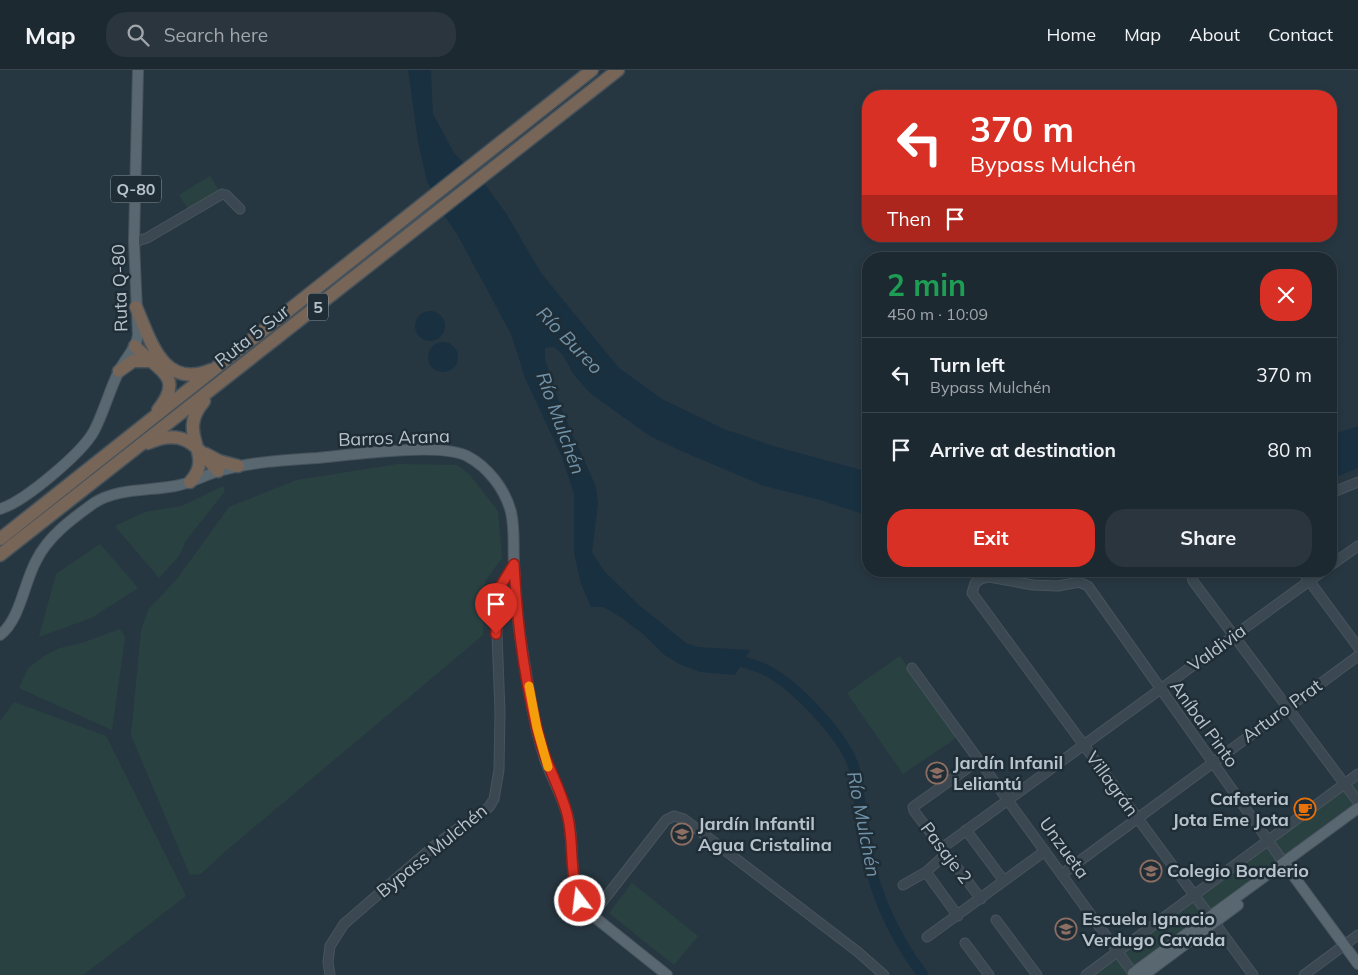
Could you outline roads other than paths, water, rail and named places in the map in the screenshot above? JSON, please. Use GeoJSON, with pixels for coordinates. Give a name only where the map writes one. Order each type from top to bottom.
{"type":"FeatureCollection","features":[{"type":"Feature","properties":{"kind":"highway","name":"Ruta 5 Sur"},"geometry":{"type":"LineString","coordinates":[[0,539],[220,367],[592,70]]}},
{"type":"Feature","properties":{"kind":"highway","name":"Ruta 5 Sur"},"geometry":{"type":"LineString","coordinates":[[0,554],[618,70]]}},
{"type":"Feature","properties":{"kind":"highway"},"geometry":{"type":"LineString","coordinates":[[136,307],[153,356],[184,376],[193,376],[220,367]]}},
{"type":"Feature","properties":{"kind":"highway"},"geometry":{"type":"LineString","coordinates":[[135,346],[148,346],[167,377],[169,386],[167,398],[149,422]]}},
{"type":"Feature","properties":{"kind":"highway"},"geometry":{"type":"LineString","coordinates":[[119,371],[134,362],[153,356]]}},
{"type":"Feature","properties":{"kind":"highway"},"geometry":{"type":"LineString","coordinates":[[218,471],[198,448],[192,435],[193,420],[198,409],[219,384]]}},
{"type":"Feature","properties":{"kind":"highway"},"geometry":{"type":"LineString","coordinates":[[137,448],[157,439],[173,437],[186,440],[219,461],[238,466]]}},
{"type":"Feature","properties":{"kind":"highway"},"geometry":{"type":"LineString","coordinates":[[190,482],[198,468],[198,448]]}},
{"type":"Feature","properties":{"kind":"main road","name":"Ruta Q-80"},"geometry":{"type":"LineString","coordinates":[[0,509],[26,495],[84,445],[94,431],[119,371],[135,346],[138,335],[134,242],[138,70]]}},
{"type":"Feature","properties":{"kind":"main road","name":"Barros Arana"},"geometry":{"type":"LineString","coordinates":[[0,635],[13,619],[39,554],[45,545],[60,530],[93,504],[109,496],[177,486],[238,466],[308,458],[414,450],[460,453],[476,462],[488,472],[504,494],[512,522],[521,639],[537,728],[545,759],[568,816],[573,876],[577,895],[582,905],[592,915],[666,975]]}},
{"type":"Feature","properties":{"kind":"main road"},"geometry":{"type":"LineString","coordinates":[[1286,866],[1358,808]]}},
{"type":"Feature","properties":{"kind":"main road"},"geometry":{"type":"LineString","coordinates":[[1134,974],[1358,816]]}},
{"type":"Feature","properties":{"kind":"main road","name":"Aníbal Pinto"},"geometry":{"type":"LineString","coordinates":[[1286,866],[1358,964]]}},
{"type":"Feature","properties":{"kind":"main road"},"geometry":{"type":"LineString","coordinates":[[1144,975],[1212,920]]}},
{"type":"Feature","properties":{"kind":"street"},"geometry":{"type":"LineString","coordinates":[[134,242],[147,238],[222,194],[226,195],[240,209]]}},
{"type":"Feature","properties":{"kind":"street"},"geometry":{"type":"LineString","coordinates":[[1337,491],[1357,483]]}},
{"type":"Feature","properties":{"kind":"street"},"geometry":{"type":"LineString","coordinates":[[1337,562],[1358,546]]}},
{"type":"Feature","properties":{"kind":"street","name":"Bypass Mulchén"},"geometry":{"type":"LineString","coordinates":[[330,975],[328,962],[330,946],[344,924],[434,846],[474,820],[489,807],[494,799],[499,770],[500,712],[496,634],[499,598],[500,587],[514,564]]}},
{"type":"Feature","properties":{"kind":"street","name":"Aníbal Pinto"},"geometry":{"type":"LineString","coordinates":[[972,593],[975,583],[981,578],[989,577],[1020,584],[1045,586],[1079,582],[1088,586],[1286,866]]}},
{"type":"Feature","properties":{"kind":"street"},"geometry":{"type":"LineString","coordinates":[[1193,577],[1234,636],[1358,802]]}},
{"type":"Feature","properties":{"kind":"street"},"geometry":{"type":"LineString","coordinates":[[1306,577],[1358,646]]}},
{"type":"Feature","properties":{"kind":"street","name":"Valdivia"},"geometry":{"type":"LineString","coordinates":[[903,885],[926,872],[966,830],[1315,577]]}},
{"type":"Feature","properties":{"kind":"street","name":"Villagrán"},"geometry":{"type":"LineString","coordinates":[[972,593],[1253,975]]}},
{"type":"Feature","properties":{"kind":"street","name":"Arturo Prat"},"geometry":{"type":"LineString","coordinates":[[1062,874],[1358,656]]}},
{"type":"Feature","properties":{"kind":"street","name":"Unzueta"},"geometry":{"type":"LineString","coordinates":[[912,668],[1134,974]]}},
{"type":"Feature","properties":{"kind":"street","name":"Pasaje 2"},"geometry":{"type":"LineString","coordinates":[[979,760],[913,807],[981,899]]}},
{"type":"Feature","properties":{"kind":"street"},"geometry":{"type":"LineString","coordinates":[[1086,975],[1358,774]]}},
{"type":"Feature","properties":{"kind":"street"},"geometry":{"type":"LineString","coordinates":[[592,915],[666,820],[674,816],[684,819],[858,952],[884,975]]}},
{"type":"Feature","properties":{"kind":"street"},"geometry":{"type":"LineString","coordinates":[[966,830],[1004,882]]}},
{"type":"Feature","properties":{"kind":"street"},"geometry":{"type":"LineString","coordinates":[[927,938],[1045,851]]}},
{"type":"Feature","properties":{"kind":"street"},"geometry":{"type":"LineString","coordinates":[[926,872],[958,916]]}},
{"type":"Feature","properties":{"kind":"street"},"geometry":{"type":"LineString","coordinates":[[996,920],[1037,975]]}},
{"type":"Feature","properties":{"kind":"street"},"geometry":{"type":"LineString","coordinates":[[1304,975],[1358,935]]}},
{"type":"Feature","properties":{"kind":"street"},"geometry":{"type":"LineString","coordinates":[[965,944],[989,975]]}},
{"type":"Feature","properties":{"kind":"water","name":"Río Bureo"},"geometry":{"type":"Polygon","coordinates":[[[408,70],[431,70],[433,114],[454,153],[484,183],[506,213],[541,273],[619,368],[662,399],[724,429],[777,447],[862,470],[862,514],[820,500],[764,486],[650,436],[591,394],[574,375],[563,355],[554,347],[545,348],[545,359],[561,408],[596,487],[598,504],[592,552],[604,571],[639,605],[686,643],[698,647],[750,650],[735,675],[701,672],[679,664],[663,654],[643,634],[622,618],[603,607],[591,607],[581,584],[574,553],[574,494],[561,455],[525,378],[511,334],[457,234],[443,214],[427,181],[418,142],[408,70]]]}},
{"type":"Feature","properties":{"kind":"water"},"geometry":{"type":"Polygon","coordinates":[[[430,311],[436,312],[444,320],[444,332],[436,340],[430,341],[424,340],[416,332],[415,326],[416,320],[424,312],[430,311]]]}},
{"type":"Feature","properties":{"kind":"water"},"geometry":{"type":"Polygon","coordinates":[[[443,342],[449,343],[457,351],[457,363],[449,371],[443,372],[437,371],[429,363],[428,357],[429,351],[437,343],[443,342]]]}},
{"type":"Feature","properties":{"kind":"water"},"geometry":{"type":"Polygon","coordinates":[[[1358,426],[1358,468],[1337,477],[1337,433],[1358,426]]]}},
{"type":"Feature","properties":{"kind":"waterway","name":"Río Mulchén"},"geometry":{"type":"LineString","coordinates":[[730,660],[766,670],[790,687],[828,725],[848,753],[855,773],[863,832],[871,871],[877,889],[901,942],[923,975]]}},
{"type":"Feature","properties":{"kind":"place","name":"Jardín Infanil Leliantú"},"geometry":{"type":"Point","coordinates":[937,773]}},
{"type":"Feature","properties":{"kind":"place","name":"Cafeteria Jota Eme Jota"},"geometry":{"type":"Point","coordinates":[1305,809]}},
{"type":"Feature","properties":{"kind":"place","name":"Jardín Infantil Agua Cristalina"},"geometry":{"type":"Point","coordinates":[682,834]}},
{"type":"Feature","properties":{"kind":"place","name":"Colegio Borderio"},"geometry":{"type":"Point","coordinates":[1151,871]}},
{"type":"Feature","properties":{"kind":"place","name":"Escuela Ignacio Verdugo Cavada"},"geometry":{"type":"Point","coordinates":[1066,929]}}]}
